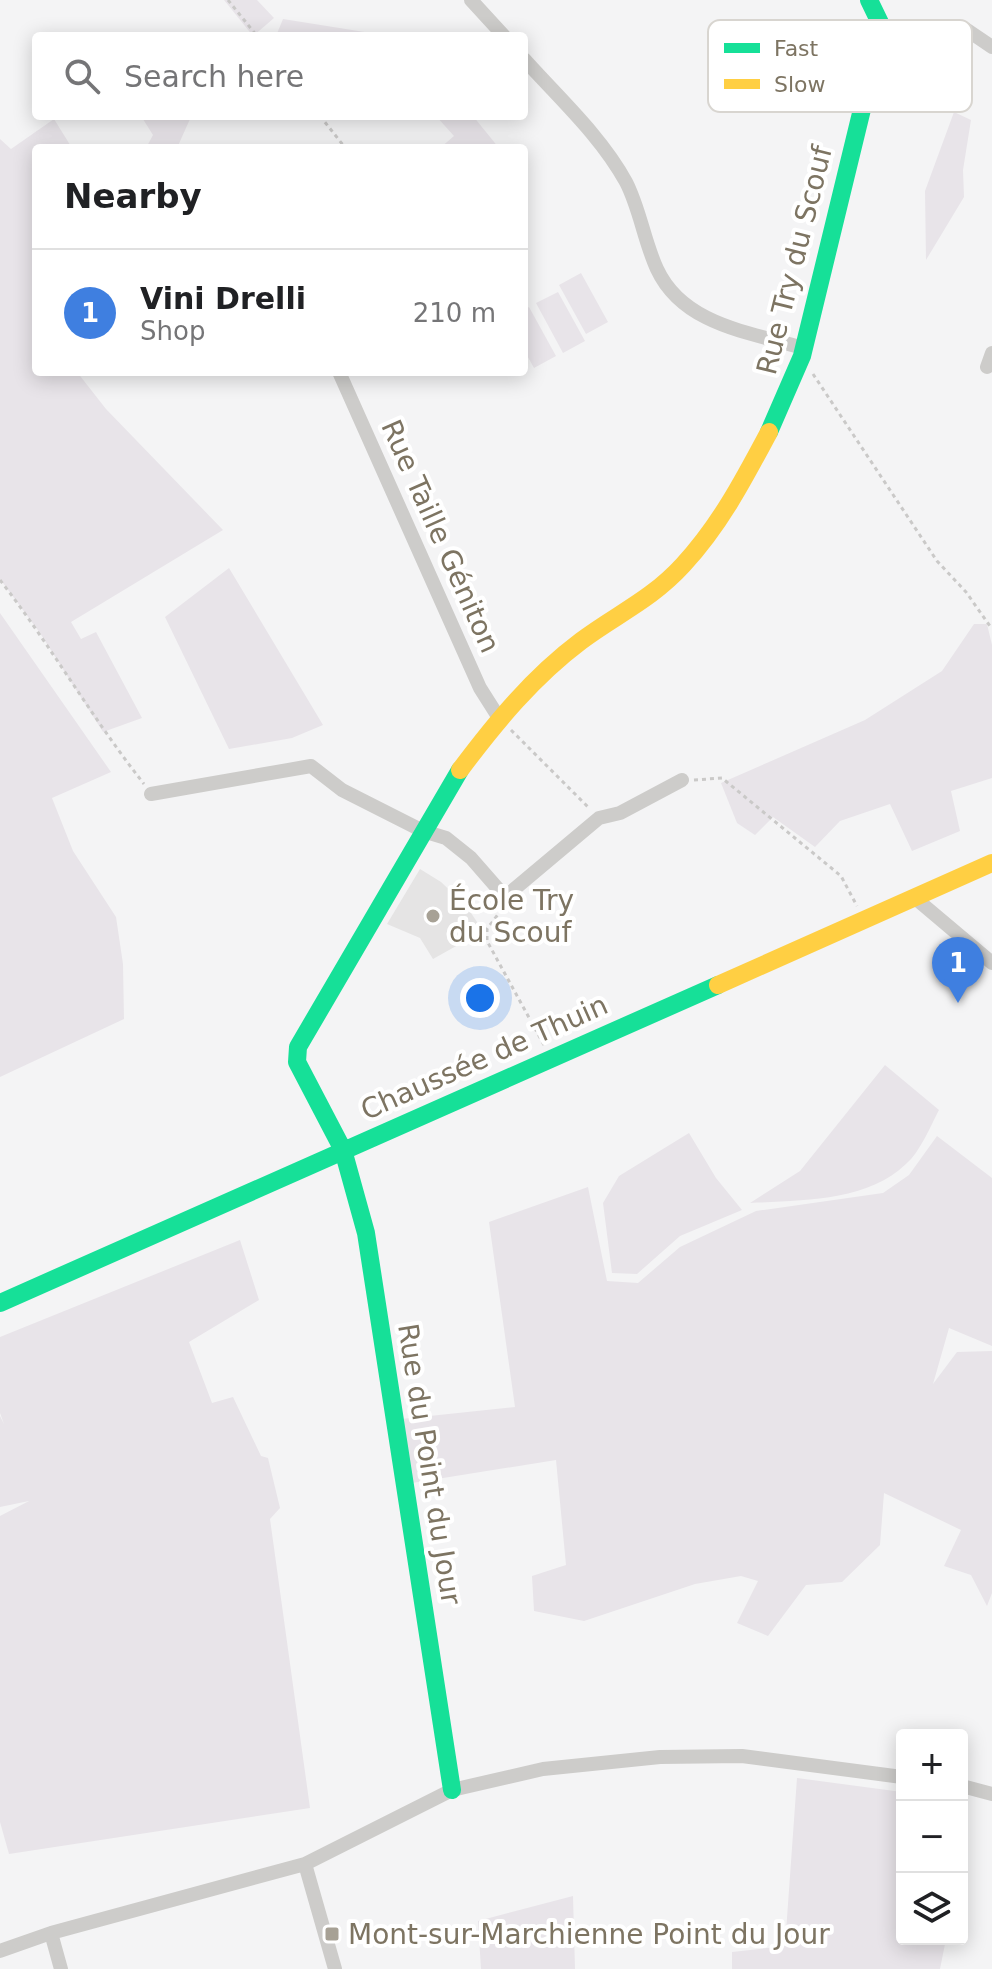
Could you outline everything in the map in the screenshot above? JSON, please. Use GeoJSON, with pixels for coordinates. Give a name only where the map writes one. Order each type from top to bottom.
{"type":"FeatureCollection","features":[{"type":"Feature","properties":{"kind":"street"},"geometry":{"type":"LineString","coordinates":[[471,0],[500,32]]}},
{"type":"Feature","properties":{"kind":"street"},"geometry":{"type":"LineString","coordinates":[[869,0],[879,20]]}},
{"type":"Feature","properties":{"kind":"street"},"geometry":{"type":"LineString","coordinates":[[972,33],[992,47]]}},
{"type":"Feature","properties":{"kind":"street"},"geometry":{"type":"LineString","coordinates":[[528,63],[585,127],[626,182],[657,269],[672,294],[706,320],[802,352]]}},
{"type":"Feature","properties":{"kind":"street","name":"Rue Try du Scouf"},"geometry":{"type":"LineString","coordinates":[[343,1150],[297,1062],[298,1047],[453,779],[499,718],[545,670],[583,639],[635,608],[670,576],[722,518],[782,409],[802,352],[861,112]]}},
{"type":"Feature","properties":{"kind":"street","name":"Rue Taille Géniton"},"geometry":{"type":"LineString","coordinates":[[341,376],[480,688],[499,718]]}},
{"type":"Feature","properties":{"kind":"street"},"geometry":{"type":"LineString","coordinates":[[151,794],[311,766],[342,790],[423,831],[446,838],[471,858],[505,897],[599,818],[620,813],[682,780]]}},
{"type":"Feature","properties":{"kind":"street","name":"Chaussée de Thuin"},"geometry":{"type":"LineString","coordinates":[[0,1303],[992,863]]}},
{"type":"Feature","properties":{"kind":"street"},"geometry":{"type":"LineString","coordinates":[[915,898],[992,963]]}},
{"type":"Feature","properties":{"kind":"street","name":"Rue du Point du Jour"},"geometry":{"type":"LineString","coordinates":[[343,1150],[366,1233],[452,1790]]}},
{"type":"Feature","properties":{"kind":"street"},"geometry":{"type":"LineString","coordinates":[[0,1951],[51,1933],[305,1864],[452,1790],[543,1769],[674,1757],[742,1756],[896,1776]]}},
{"type":"Feature","properties":{"kind":"street"},"geometry":{"type":"LineString","coordinates":[[968,1788],[992,1794]]}},
{"type":"Feature","properties":{"kind":"street"},"geometry":{"type":"LineString","coordinates":[[305,1864],[335,1969]]}},
{"type":"Feature","properties":{"kind":"street"},"geometry":{"type":"LineString","coordinates":[[51,1933],[61,1969]]}},
{"type":"Feature","properties":{"kind":"path"},"geometry":{"type":"LineString","coordinates":[[228,0],[254,32]]}},
{"type":"Feature","properties":{"kind":"path"},"geometry":{"type":"LineString","coordinates":[[323,120],[339,144]]}},
{"type":"Feature","properties":{"kind":"path"},"geometry":{"type":"LineString","coordinates":[[802,352],[937,561],[966,592],[992,629]]}},
{"type":"Feature","properties":{"kind":"path"},"geometry":{"type":"LineString","coordinates":[[0,580],[40,633],[103,732],[151,794]]}},
{"type":"Feature","properties":{"kind":"path"},"geometry":{"type":"LineString","coordinates":[[499,718],[599,818]]}},
{"type":"Feature","properties":{"kind":"path"},"geometry":{"type":"LineString","coordinates":[[682,780],[722,778],[841,876],[865,920]]}},
{"type":"Feature","properties":{"kind":"path"},"geometry":{"type":"LineString","coordinates":[[505,897],[502,910],[487,929],[487,941],[551,1058]]}},
{"type":"Feature","properties":{"kind":"shaded area"},"geometry":{"type":"Polygon","coordinates":[[[224,0],[257,0],[274,18],[258,32],[250,32],[224,0]]]}},
{"type":"Feature","properties":{"kind":"shaded area"},"geometry":{"type":"Polygon","coordinates":[[[283,19],[364,32],[278,32],[283,19]]]}},
{"type":"Feature","properties":{"kind":"shaded area"},"geometry":{"type":"Polygon","coordinates":[[[954,112],[971,120],[963,170],[964,197],[926,260],[925,191],[954,112]]]}},
{"type":"Feature","properties":{"kind":"shaded area"},"geometry":{"type":"Polygon","coordinates":[[[53,120],[70,144],[32,144],[32,376],[80,376],[106,409],[223,530],[71,622],[81,639],[96,632],[142,718],[103,732],[40,633],[0,579],[0,139],[11,149],[53,120]]]}},
{"type":"Feature","properties":{"kind":"shaded area"},"geometry":{"type":"Polygon","coordinates":[[[144,120],[190,120],[179,144],[148,144],[153,135],[144,120]]]}},
{"type":"Feature","properties":{"kind":"shaded area"},"geometry":{"type":"Polygon","coordinates":[[[440,120],[476,120],[496,144],[445,144],[454,136],[440,120]]]}},
{"type":"Feature","properties":{"kind":"shaded area"},"geometry":{"type":"Polygon","coordinates":[[[581,273],[608,322],[586,334],[559,285],[581,273]]]}},
{"type":"Feature","properties":{"kind":"shaded area"},"geometry":{"type":"Polygon","coordinates":[[[558,292],[585,341],[563,353],[536,303],[558,292]]]}},
{"type":"Feature","properties":{"kind":"shaded area"},"geometry":{"type":"Polygon","coordinates":[[[528,308],[556,356],[534,368],[528,357],[528,308]]]}},
{"type":"Feature","properties":{"kind":"shaded area"},"geometry":{"type":"Polygon","coordinates":[[[229,568],[323,725],[292,738],[229,749],[165,617],[229,568]]]}},
{"type":"Feature","properties":{"kind":"shaded area"},"geometry":{"type":"Polygon","coordinates":[[[0,613],[111,772],[52,798],[73,851],[116,917],[123,964],[124,1019],[0,1077],[0,613]]]}},
{"type":"Feature","properties":{"kind":"shaded area"},"geometry":{"type":"Polygon","coordinates":[[[974,624],[987,624],[992,645],[992,778],[951,791],[960,831],[912,851],[890,804],[840,821],[815,847],[773,817],[755,835],[737,823],[721,783],[865,720],[942,671],[974,624]]]}},
{"type":"Feature","properties":{"kind":"shaded area","name":"École Try du Scouf"},"geometry":{"type":"Polygon","coordinates":[[[420,869],[441,882],[467,907],[483,931],[433,959],[420,938],[387,924],[420,869]]]}},
{"type":"Feature","properties":{"kind":"shaded area"},"geometry":{"type":"Polygon","coordinates":[[[885,1065],[939,1110],[911,1159],[890,1176],[853,1192],[832,1197],[750,1203],[800,1171],[885,1065]]]}},
{"type":"Feature","properties":{"kind":"shaded area"},"geometry":{"type":"Polygon","coordinates":[[[689,1133],[716,1178],[742,1210],[680,1236],[637,1274],[612,1273],[603,1203],[619,1176],[689,1133]]]}},
{"type":"Feature","properties":{"kind":"shaded area"},"geometry":{"type":"Polygon","coordinates":[[[937,1136],[992,1178],[992,1346],[949,1328],[933,1384],[957,1352],[992,1351],[992,1593],[987,1606],[971,1575],[944,1566],[961,1530],[884,1493],[880,1545],[842,1582],[806,1585],[768,1636],[737,1623],[758,1581],[741,1576],[695,1584],[584,1621],[534,1611],[532,1576],[566,1565],[556,1460],[412,1483],[401,1419],[515,1407],[489,1222],[588,1187],[607,1281],[638,1283],[680,1247],[756,1211],[883,1193],[909,1175],[937,1136]]]}},
{"type":"Feature","properties":{"kind":"shaded area"},"geometry":{"type":"Polygon","coordinates":[[[240,1240],[259,1300],[189,1342],[212,1403],[233,1397],[261,1456],[268,1458],[280,1508],[270,1519],[310,1808],[9,1854],[0,1822],[0,1516],[29,1501],[0,1507],[0,1416],[4,1424],[0,1413],[0,1337],[240,1240]]]}},
{"type":"Feature","properties":{"kind":"shaded area"},"geometry":{"type":"Polygon","coordinates":[[[797,1778],[896,1791],[896,1945],[945,1945],[940,1969],[732,1969],[732,1952],[785,1946],[797,1778]]]}},
{"type":"Feature","properties":{"kind":"shaded area"},"geometry":{"type":"Polygon","coordinates":[[[573,1896],[575,1969],[481,1969],[478,1921],[573,1896]]]}},
{"type":"Feature","properties":{"kind":"traffic: fast"},"geometry":{"type":"LineString","coordinates":[[869,0],[879,20]]}},
{"type":"Feature","properties":{"kind":"traffic: fast"},"geometry":{"type":"LineString","coordinates":[[769,432],[802,356],[861,112]]}},
{"type":"Feature","properties":{"kind":"traffic: fast"},"geometry":{"type":"LineString","coordinates":[[452,1790],[366,1233],[343,1150],[297,1062],[298,1047],[460,770]]}},
{"type":"Feature","properties":{"kind":"traffic: fast"},"geometry":{"type":"LineString","coordinates":[[0,1303],[718,985]]}},
{"type":"Feature","properties":{"kind":"traffic: slow"},"geometry":{"type":"LineString","coordinates":[[460,770],[501,718],[547,670],[581,641],[659,588],[683,565],[720,518],[769,432]]}},
{"type":"Feature","properties":{"kind":"traffic: slow"},"geometry":{"type":"LineString","coordinates":[[718,985],[992,863]]}},
{"type":"Feature","properties":{"kind":"place","name":"École Try du Scouf"},"geometry":{"type":"Point","coordinates":[433,916]}},
{"type":"Feature","properties":{"kind":"place","name":"Vini Drelli"},"geometry":{"type":"Point","coordinates":[958,1003]}},
{"type":"Feature","properties":{"kind":"place","name":"Mont-sur-Marchienne Point du Jour"},"geometry":{"type":"Point","coordinates":[332,1934]}}]}
